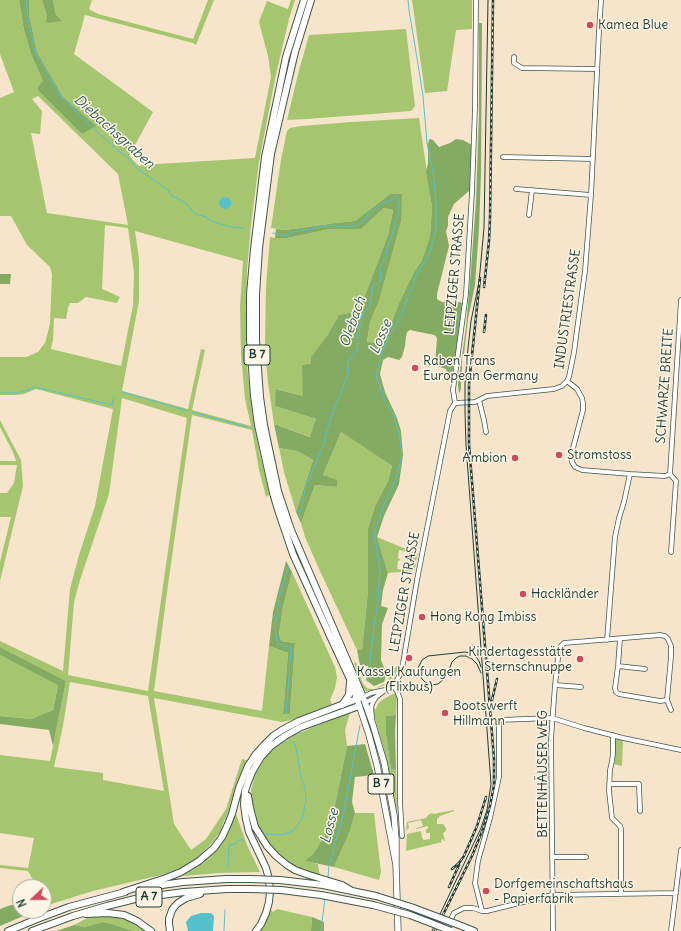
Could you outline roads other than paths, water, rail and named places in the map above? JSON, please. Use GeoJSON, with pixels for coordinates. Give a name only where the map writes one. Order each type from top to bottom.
{"type":"FeatureCollection","features":[{"type":"Feature","properties":{"kind":"highway","name":"B 7"},"geometry":{"type":"LineString","coordinates":[[304,0],[286,57],[265,157],[250,294],[250,340],[254,396],[258,425],[272,493],[293,554],[361,701]]}},
{"type":"Feature","properties":{"kind":"highway","name":"B 7"},"geometry":{"type":"LineString","coordinates":[[311,0],[295,52],[271,154],[259,248],[256,294],[256,341],[260,397],[264,425],[278,491],[291,530],[361,701]]}},
{"type":"Feature","properties":{"kind":"highway"},"geometry":{"type":"LineString","coordinates":[[342,705],[349,695],[350,679]]}},
{"type":"Feature","properties":{"kind":"highway"},"geometry":{"type":"LineString","coordinates":[[341,887],[295,870],[281,861],[270,851],[262,840],[253,820],[248,795],[248,766],[266,743],[282,730],[299,721],[342,705],[361,701]]}},
{"type":"Feature","properties":{"kind":"highway"},"geometry":{"type":"LineString","coordinates":[[123,892],[166,878],[193,866],[214,848],[222,837],[232,814],[239,788],[260,757],[271,746],[301,726],[361,701]]}},
{"type":"Feature","properties":{"kind":"highway"},"geometry":{"type":"LineString","coordinates":[[248,775],[241,798],[243,819],[250,840],[264,869],[267,885],[265,908],[253,931]]}},
{"type":"Feature","properties":{"kind":"highway"},"geometry":{"type":"LineString","coordinates":[[248,775],[244,798],[246,819],[249,832],[266,868],[270,891],[266,913],[256,931]]}},
{"type":"Feature","properties":{"kind":"highway","name":"A 7"},"geometry":{"type":"LineString","coordinates":[[8,931],[58,911],[123,892],[183,882],[226,879],[280,880],[341,887],[411,907],[474,931]]}},
{"type":"Feature","properties":{"kind":"highway"},"geometry":{"type":"LineString","coordinates":[[170,931],[170,914],[178,903],[186,898],[196,895],[228,889]]}},
{"type":"Feature","properties":{"kind":"highway","name":"A 7"},"geometry":{"type":"LineString","coordinates":[[32,931],[73,916],[139,898],[184,892],[251,889],[308,893],[374,905],[410,915],[451,931]]}},
{"type":"Feature","properties":{"kind":"highway"},"geometry":{"type":"LineString","coordinates":[[73,916],[100,913],[117,914],[137,920],[151,931]]}},
{"type":"Feature","properties":{"kind":"main road","name":"B 7"},"geometry":{"type":"LineString","coordinates":[[361,701],[373,726],[384,762],[394,815],[398,931]]}},
{"type":"Feature","properties":{"kind":"main road","name":"B 7"},"geometry":{"type":"LineString","coordinates":[[361,701],[377,765],[396,864]]}},
{"type":"Feature","properties":{"kind":"street","name":"LEIPZIGER STRASSE"},"geometry":{"type":"LineString","coordinates":[[361,701],[376,697],[392,685],[397,680],[401,672],[448,418],[455,403],[453,390],[466,294],[472,192],[475,108],[476,0]]}},
{"type":"Feature","properties":{"kind":"street","name":"INDUSTRIESTRASSE"},"geometry":{"type":"LineString","coordinates":[[455,403],[475,402],[487,396],[554,389],[562,386],[569,378],[572,368],[585,271],[591,195],[601,0]]}},
{"type":"Feature","properties":{"kind":"street"},"geometry":{"type":"LineString","coordinates":[[514,57],[514,63],[522,68],[597,69]]}},
{"type":"Feature","properties":{"kind":"street"},"geometry":{"type":"LineString","coordinates":[[503,157],[593,159]]}},
{"type":"Feature","properties":{"kind":"street"},"geometry":{"type":"LineString","coordinates":[[516,189],[591,195]]}},
{"type":"Feature","properties":{"kind":"street"},"geometry":{"type":"LineString","coordinates":[[529,215],[532,190]]}},
{"type":"Feature","properties":{"kind":"street","name":"SCHWARZE BREITE"},"geometry":{"type":"LineString","coordinates":[[671,552],[676,481],[670,474],[681,300]]}},
{"type":"Feature","properties":{"kind":"street"},"geometry":{"type":"LineString","coordinates":[[567,381],[577,389],[583,403],[583,410],[572,452],[572,462],[575,467],[582,470],[630,474],[664,476],[670,474]]}},
{"type":"Feature","properties":{"kind":"street"},"geometry":{"type":"LineString","coordinates":[[479,400],[486,432]]}},
{"type":"Feature","properties":{"kind":"street"},"geometry":{"type":"LineString","coordinates":[[630,474],[614,537],[607,640],[660,635],[665,636],[668,639],[671,646],[671,657],[667,700],[672,710]]}},
{"type":"Feature","properties":{"kind":"street"},"geometry":{"type":"LineString","coordinates":[[620,639],[615,688],[616,692],[619,694],[660,701],[667,700]]}},
{"type":"Feature","properties":{"kind":"street","name":"BETTENHÄUSER WEG"},"geometry":{"type":"LineString","coordinates":[[553,931],[551,739],[559,648],[564,644],[607,640]]}},
{"type":"Feature","properties":{"kind":"street"},"geometry":{"type":"LineString","coordinates":[[618,666],[645,669]]}},
{"type":"Feature","properties":{"kind":"street"},"geometry":{"type":"LineString","coordinates":[[392,685],[397,691],[400,699],[400,801],[402,836]]}},
{"type":"Feature","properties":{"kind":"street"},"geometry":{"type":"LineString","coordinates":[[555,685],[581,687]]}},
{"type":"Feature","properties":{"kind":"street","name":"LEIPZIGER STRASSE"},"geometry":{"type":"LineString","coordinates":[[361,701],[372,693],[387,689]]}},
{"type":"Feature","properties":{"kind":"street"},"geometry":{"type":"LineString","coordinates":[[373,726],[371,707],[376,697]]}},
{"type":"Feature","properties":{"kind":"street"},"geometry":{"type":"LineString","coordinates":[[482,911],[475,883],[478,861],[490,818],[499,777],[499,720],[552,718],[584,728],[681,750]]}},
{"type":"Feature","properties":{"kind":"street"},"geometry":{"type":"LineString","coordinates":[[613,735],[613,753],[610,770],[609,791],[612,818],[621,829],[621,894]]}},
{"type":"Feature","properties":{"kind":"street"},"geometry":{"type":"LineString","coordinates":[[609,784],[639,784],[640,811]]}},
{"type":"Feature","properties":{"kind":"street"},"geometry":{"type":"LineString","coordinates":[[671,931],[681,850]]}},
{"type":"Feature","properties":{"kind":"street","name":"BETTENHÄUSER WEG"},"geometry":{"type":"LineString","coordinates":[[552,857],[586,857]]}},
{"type":"Feature","properties":{"kind":"street"},"geometry":{"type":"LineString","coordinates":[[444,931],[454,913],[464,908],[482,911],[493,910],[552,895],[676,893]]}},
{"type":"Feature","properties":{"kind":"water"},"geometry":{"type":"Polygon","coordinates":[[[223,197],[227,197],[231,203],[227,209],[223,209],[219,205],[219,201],[223,197]]]}},
{"type":"Feature","properties":{"kind":"water"},"geometry":{"type":"Polygon","coordinates":[[[201,913],[211,913],[214,916],[213,931],[188,931],[186,922],[191,916],[201,913]]]}},
{"type":"Feature","properties":{"kind":"waterway","name":"Diebachsgraben"},"geometry":{"type":"LineString","coordinates":[[27,0],[27,13],[35,52],[62,98],[126,156],[138,169],[168,190],[172,196],[187,204],[195,214],[231,227],[244,228]]}},
{"type":"Feature","properties":{"kind":"waterway","name":"Losse"},"geometry":{"type":"LineString","coordinates":[[367,681],[378,602],[380,567],[374,534],[383,507],[395,481],[402,455],[399,433],[394,415],[386,404],[376,376],[387,340],[402,314],[417,273],[429,256],[436,229],[436,201],[433,171],[427,143],[423,96],[408,0]]}},
{"type":"Feature","properties":{"kind":"waterway","name":"Olebach"},"geometry":{"type":"LineString","coordinates":[[273,233],[286,236],[294,232],[331,225],[345,227],[355,226],[365,220],[368,213],[383,203],[390,201],[394,197],[397,197],[399,200],[399,213],[395,221],[395,226],[387,248],[386,256],[380,268],[381,280],[373,288],[370,305],[363,314],[357,349],[352,358],[347,362],[349,372],[331,417],[323,446],[306,486],[299,517]]}},
{"type":"Feature","properties":{"kind":"waterway"},"geometry":{"type":"LineString","coordinates":[[1,393],[18,393],[35,387],[112,405],[114,397]]}},
{"type":"Feature","properties":{"kind":"waterway"},"geometry":{"type":"LineString","coordinates":[[123,392],[188,411]]}},
{"type":"Feature","properties":{"kind":"waterway"},"geometry":{"type":"LineString","coordinates":[[192,412],[247,427]]}},
{"type":"Feature","properties":{"kind":"waterway","name":"Olebach"},"geometry":{"type":"LineString","coordinates":[[286,713],[291,651],[290,647],[282,646],[277,642],[275,628],[280,594],[289,566]]}},
{"type":"Feature","properties":{"kind":"waterway","name":"Losse"},"geometry":{"type":"LineString","coordinates":[[328,877],[329,866],[344,812],[360,725]]}},
{"type":"Feature","properties":{"kind":"waterway","name":"Olebach"},"geometry":{"type":"LineString","coordinates":[[265,834],[281,835],[293,831],[302,819],[306,800],[305,788],[293,741]]}},
{"type":"Feature","properties":{"kind":"waterway","name":"Olebach"},"geometry":{"type":"LineString","coordinates":[[228,867],[229,845],[235,844],[238,840],[243,840]]}},
{"type":"Feature","properties":{"kind":"waterway","name":"Losse"},"geometry":{"type":"LineString","coordinates":[[321,931],[325,898]]}},
{"type":"Feature","properties":{"kind":"waterway","name":"Olebach"},"geometry":{"type":"LineString","coordinates":[[224,931],[225,910]]}},
{"type":"Feature","properties":{"kind":"tram line"},"geometry":{"type":"LineString","coordinates":[[432,931],[481,828],[487,810],[491,784],[466,445],[465,412],[465,383],[468,348],[471,321],[479,282],[484,228],[488,0]]}},
{"type":"Feature","properties":{"kind":"tram line"},"geometry":{"type":"LineString","coordinates":[[481,667],[475,655],[465,652],[428,656],[422,660],[418,668],[422,679],[431,685],[438,684],[444,679],[452,662],[460,656],[466,656],[472,659],[477,664],[481,673]]}},
{"type":"Feature","properties":{"kind":"railway"},"geometry":{"type":"LineString","coordinates":[[484,287],[490,218],[493,0]]}},
{"type":"Feature","properties":{"kind":"railway"},"geometry":{"type":"LineString","coordinates":[[435,931],[472,856],[483,829],[490,806],[494,785],[494,759],[469,444],[469,384],[480,278]]}},
{"type":"Feature","properties":{"kind":"railway"},"geometry":{"type":"LineString","coordinates":[[484,332],[486,315]]}},
{"type":"Feature","properties":{"kind":"railway"},"geometry":{"type":"LineString","coordinates":[[492,700],[497,679]]}},
{"type":"Feature","properties":{"kind":"railway"},"geometry":{"type":"LineString","coordinates":[[452,869],[464,856],[477,826],[486,797]]}},
{"type":"Feature","properties":{"kind":"railway"},"geometry":{"type":"LineString","coordinates":[[449,887],[459,865]]}},
{"type":"Feature","properties":{"kind":"place","name":"Kamea Blue"},"geometry":{"type":"Point","coordinates":[590,25]}},
{"type":"Feature","properties":{"kind":"place","name":"Raben Trans European Germany"},"geometry":{"type":"Point","coordinates":[415,368]}},
{"type":"Feature","properties":{"kind":"place","name":"Stromstoss"},"geometry":{"type":"Point","coordinates":[559,455]}},
{"type":"Feature","properties":{"kind":"place","name":"Ambion"},"geometry":{"type":"Point","coordinates":[515,458]}},
{"type":"Feature","properties":{"kind":"place","name":"Hackländer"},"geometry":{"type":"Point","coordinates":[523,594]}},
{"type":"Feature","properties":{"kind":"place","name":"Hong Kong Imbiss"},"geometry":{"type":"Point","coordinates":[422,617]}},
{"type":"Feature","properties":{"kind":"place","name":"Kassel Kaufungen (Flixbus)"},"geometry":{"type":"Point","coordinates":[409,658]}},
{"type":"Feature","properties":{"kind":"place","name":"Kindertagesstätte Sternschnuppe"},"geometry":{"type":"Point","coordinates":[580,659]}},
{"type":"Feature","properties":{"kind":"place","name":"Bootswerft Hillmann"},"geometry":{"type":"Point","coordinates":[445,713]}},
{"type":"Feature","properties":{"kind":"place","name":"Dorfgemeinschaftshaus - Papierfabrik"},"geometry":{"type":"Point","coordinates":[486,891]}}]}
